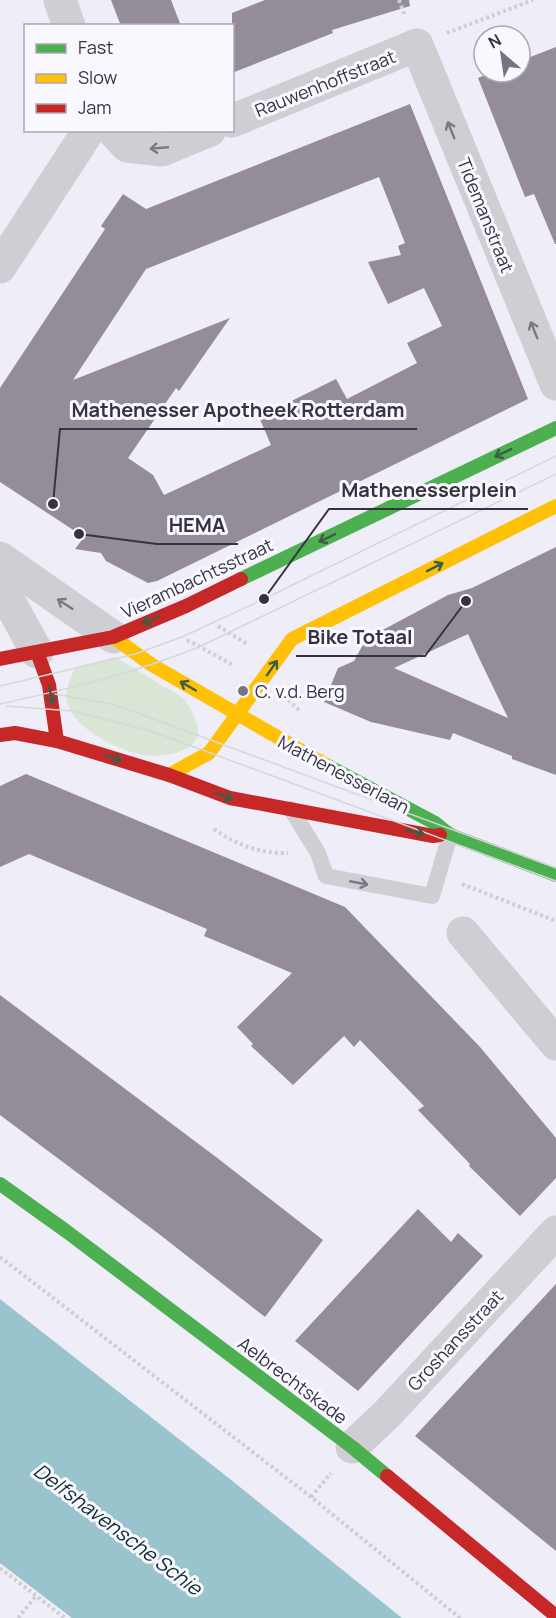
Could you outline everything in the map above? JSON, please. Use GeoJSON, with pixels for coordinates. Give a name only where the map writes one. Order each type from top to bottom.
{"type":"FeatureCollection","features":[{"type":"Feature","properties":{"kind":"street"},"geometry":{"type":"LineString","coordinates":[[60,0],[68,24]]}},
{"type":"Feature","properties":{"kind":"street","name":"Rauwenhoffstraat"},"geometry":{"type":"LineString","coordinates":[[234,120],[417,45]]}},
{"type":"Feature","properties":{"kind":"street","name":"Tidemanstraat"},"geometry":{"type":"LineString","coordinates":[[417,45],[556,384]]}},
{"type":"Feature","properties":{"kind":"street"},"geometry":{"type":"LineString","coordinates":[[0,267],[88,132]]}},
{"type":"Feature","properties":{"kind":"street"},"geometry":{"type":"LineString","coordinates":[[114,132],[127,146],[162,150],[205,132]]}},
{"type":"Feature","properties":{"kind":"street","name":"Vierambachtsstraat"},"geometry":{"type":"LineString","coordinates":[[0,659],[113,637],[186,606],[556,428]]}},
{"type":"Feature","properties":{"kind":"street"},"geometry":{"type":"LineString","coordinates":[[169,775],[206,755],[238,715],[292,639],[556,506]]}},
{"type":"Feature","properties":{"kind":"street"},"geometry":{"type":"LineString","coordinates":[[0,558],[113,637]]}},
{"type":"Feature","properties":{"kind":"street"},"geometry":{"type":"LineString","coordinates":[[0,585],[46,671],[57,741]]}},
{"type":"Feature","properties":{"kind":"street","name":"Mathenesserlaan"},"geometry":{"type":"LineString","coordinates":[[113,637],[152,665],[284,742],[435,823],[450,835],[556,875]]}},
{"type":"Feature","properties":{"kind":"street","name":"Mathenesserlaan"},"geometry":{"type":"LineString","coordinates":[[0,735],[15,733],[57,741],[169,775],[230,798],[434,836],[450,835]]}},
{"type":"Feature","properties":{"kind":"street"},"geometry":{"type":"LineString","coordinates":[[463,933],[556,1044]]}},
{"type":"Feature","properties":{"kind":"street","name":"Aelbrechtskade"},"geometry":{"type":"LineString","coordinates":[[0,1184],[66,1231],[352,1447],[556,1616]]}},
{"type":"Feature","properties":{"kind":"street","name":"Groshansstraat"},"geometry":{"type":"LineString","coordinates":[[352,1447],[387,1413],[556,1232]]}},
{"type":"Feature","properties":{"kind":"lane"},"geometry":{"type":"LineString","coordinates":[[290,808],[318,853],[326,876],[432,896],[450,835]]}},
{"type":"Feature","properties":{"kind":"path"},"geometry":{"type":"LineString","coordinates":[[417,45],[532,0]]}},
{"type":"Feature","properties":{"kind":"path"},"geometry":{"type":"LineString","coordinates":[[186,606],[275,664]]}},
{"type":"Feature","properties":{"kind":"path"},"geometry":{"type":"LineString","coordinates":[[0,1257],[301,1490],[460,1618]]}},
{"type":"Feature","properties":{"kind":"path"},"geometry":{"type":"LineString","coordinates":[[0,1568],[64,1618]]}},
{"type":"Feature","properties":{"kind":"path"},"geometry":{"type":"LineString","coordinates":[[18,1618],[36,1596]]}},
{"type":"Feature","properties":{"kind":"green space"},"geometry":{"type":"Polygon","coordinates":[[[115,657],[185,701],[197,725],[198,735],[194,742],[187,748],[168,755],[139,754],[109,743],[80,723],[68,706],[66,696],[76,667],[115,657]]]}},
{"type":"Feature","properties":{"kind":"water","name":"Delfshavensche Schie"},"geometry":{"type":"Polygon","coordinates":[[[0,1299],[230,1479],[402,1618],[72,1618],[0,1563],[0,1299]]]}},
{"type":"Feature","properties":{"kind":"building"},"geometry":{"type":"Polygon","coordinates":[[[111,0],[171,0],[180,24],[120,24],[111,0]]]}},
{"type":"Feature","properties":{"kind":"building"},"geometry":{"type":"Polygon","coordinates":[[[265,0],[409,0],[410,6],[332,30],[333,33],[234,72],[232,13],[265,0]]]}},
{"type":"Feature","properties":{"kind":"building"},"geometry":{"type":"Polygon","coordinates":[[[556,47],[556,244],[534,194],[525,197],[480,84],[532,84],[532,56],[556,47]]]}},
{"type":"Feature","properties":{"kind":"building"},"geometry":{"type":"Polygon","coordinates":[[[410,104],[528,399],[157,581],[148,583],[106,561],[101,553],[75,549],[84,537],[0,482],[0,388],[105,229],[101,226],[123,194],[146,209],[410,104]],[[379,177],[146,269],[73,380],[230,318],[179,391],[176,388],[128,458],[153,475],[164,495],[271,445],[259,417],[336,379],[347,399],[417,363],[407,343],[442,326],[424,288],[388,304],[368,262],[401,255],[398,246],[405,243],[379,177]]]}},
{"type":"Feature","properties":{"kind":"building"},"geometry":{"type":"Polygon","coordinates":[[[556,547],[556,775],[453,733],[450,740],[371,722],[324,702],[338,668],[354,661],[366,639],[448,595],[472,588],[556,547]],[[468,634],[394,668],[508,718],[468,634]]]}},
{"type":"Feature","properties":{"kind":"building"},"geometry":{"type":"Polygon","coordinates":[[[26,774],[345,907],[480,1047],[556,1138],[556,1178],[520,1216],[469,1166],[470,1164],[418,1110],[424,1106],[360,1040],[354,1047],[344,1036],[293,1085],[251,1046],[253,1044],[237,1027],[292,973],[204,936],[207,929],[29,854],[0,867],[0,786],[26,774]]]}},
{"type":"Feature","properties":{"kind":"building"},"geometry":{"type":"Polygon","coordinates":[[[0,995],[323,1240],[265,1317],[0,1115],[0,995]]]}},
{"type":"Feature","properties":{"kind":"building"},"geometry":{"type":"Polygon","coordinates":[[[418,1209],[451,1242],[458,1233],[483,1256],[358,1391],[295,1341],[418,1209]]]}},
{"type":"Feature","properties":{"kind":"building"},"geometry":{"type":"Polygon","coordinates":[[[556,1284],[556,1551],[415,1436],[556,1284]]]}},
{"type":"Feature","properties":{"kind":"tram line"},"geometry":{"type":"LineString","coordinates":[[0,686],[135,654],[182,637],[556,456]]}},
{"type":"Feature","properties":{"kind":"tram line"},"geometry":{"type":"LineString","coordinates":[[0,704],[101,680],[199,647],[556,474]]}},
{"type":"Feature","properties":{"kind":"tram line"},"geometry":{"type":"LineString","coordinates":[[55,694],[110,704],[135,712],[556,868]]}},
{"type":"Feature","properties":{"kind":"tram line"},"geometry":{"type":"LineString","coordinates":[[6,706],[72,711],[151,731],[556,881]]}},
{"type":"Feature","properties":{"kind":"traffic: fast"},"geometry":{"type":"LineString","coordinates":[[241,579],[556,428]]}},
{"type":"Feature","properties":{"kind":"traffic: fast"},"geometry":{"type":"LineString","coordinates":[[326,765],[435,823],[450,835],[556,875]]}},
{"type":"Feature","properties":{"kind":"traffic: fast"},"geometry":{"type":"LineString","coordinates":[[0,1184],[66,1231],[352,1447],[387,1476]]}},
{"type":"Feature","properties":{"kind":"traffic: slow"},"geometry":{"type":"LineString","coordinates":[[169,775],[209,753],[292,639],[556,506]]}},
{"type":"Feature","properties":{"kind":"traffic: slow"},"geometry":{"type":"LineString","coordinates":[[113,637],[152,665],[326,765]]}},
{"type":"Feature","properties":{"kind":"traffic: jam"},"geometry":{"type":"LineString","coordinates":[[0,659],[113,637],[186,606],[241,579]]}},
{"type":"Feature","properties":{"kind":"traffic: jam"},"geometry":{"type":"LineString","coordinates":[[37,652],[49,685],[57,741]]}},
{"type":"Feature","properties":{"kind":"traffic: jam"},"geometry":{"type":"LineString","coordinates":[[0,735],[15,733],[57,741],[169,775],[230,798],[433,836],[440,835]]}},
{"type":"Feature","properties":{"kind":"traffic: jam"},"geometry":{"type":"LineString","coordinates":[[387,1476],[556,1616]]}},
{"type":"Feature","properties":{"kind":"place","name":"Mathenesser Apotheek Rotterdam"},"geometry":{"type":"Point","coordinates":[53,504]}},
{"type":"Feature","properties":{"kind":"place","name":"HEMA"},"geometry":{"type":"Point","coordinates":[79,534]}},
{"type":"Feature","properties":{"kind":"place","name":"Mathenesserplein"},"geometry":{"type":"Point","coordinates":[264,599]}},
{"type":"Feature","properties":{"kind":"place","name":"Bike Totaal"},"geometry":{"type":"Point","coordinates":[466,601]}},
{"type":"Feature","properties":{"kind":"place","name":"C. v.d. Berg"},"geometry":{"type":"Point","coordinates":[243,691]}}]}
